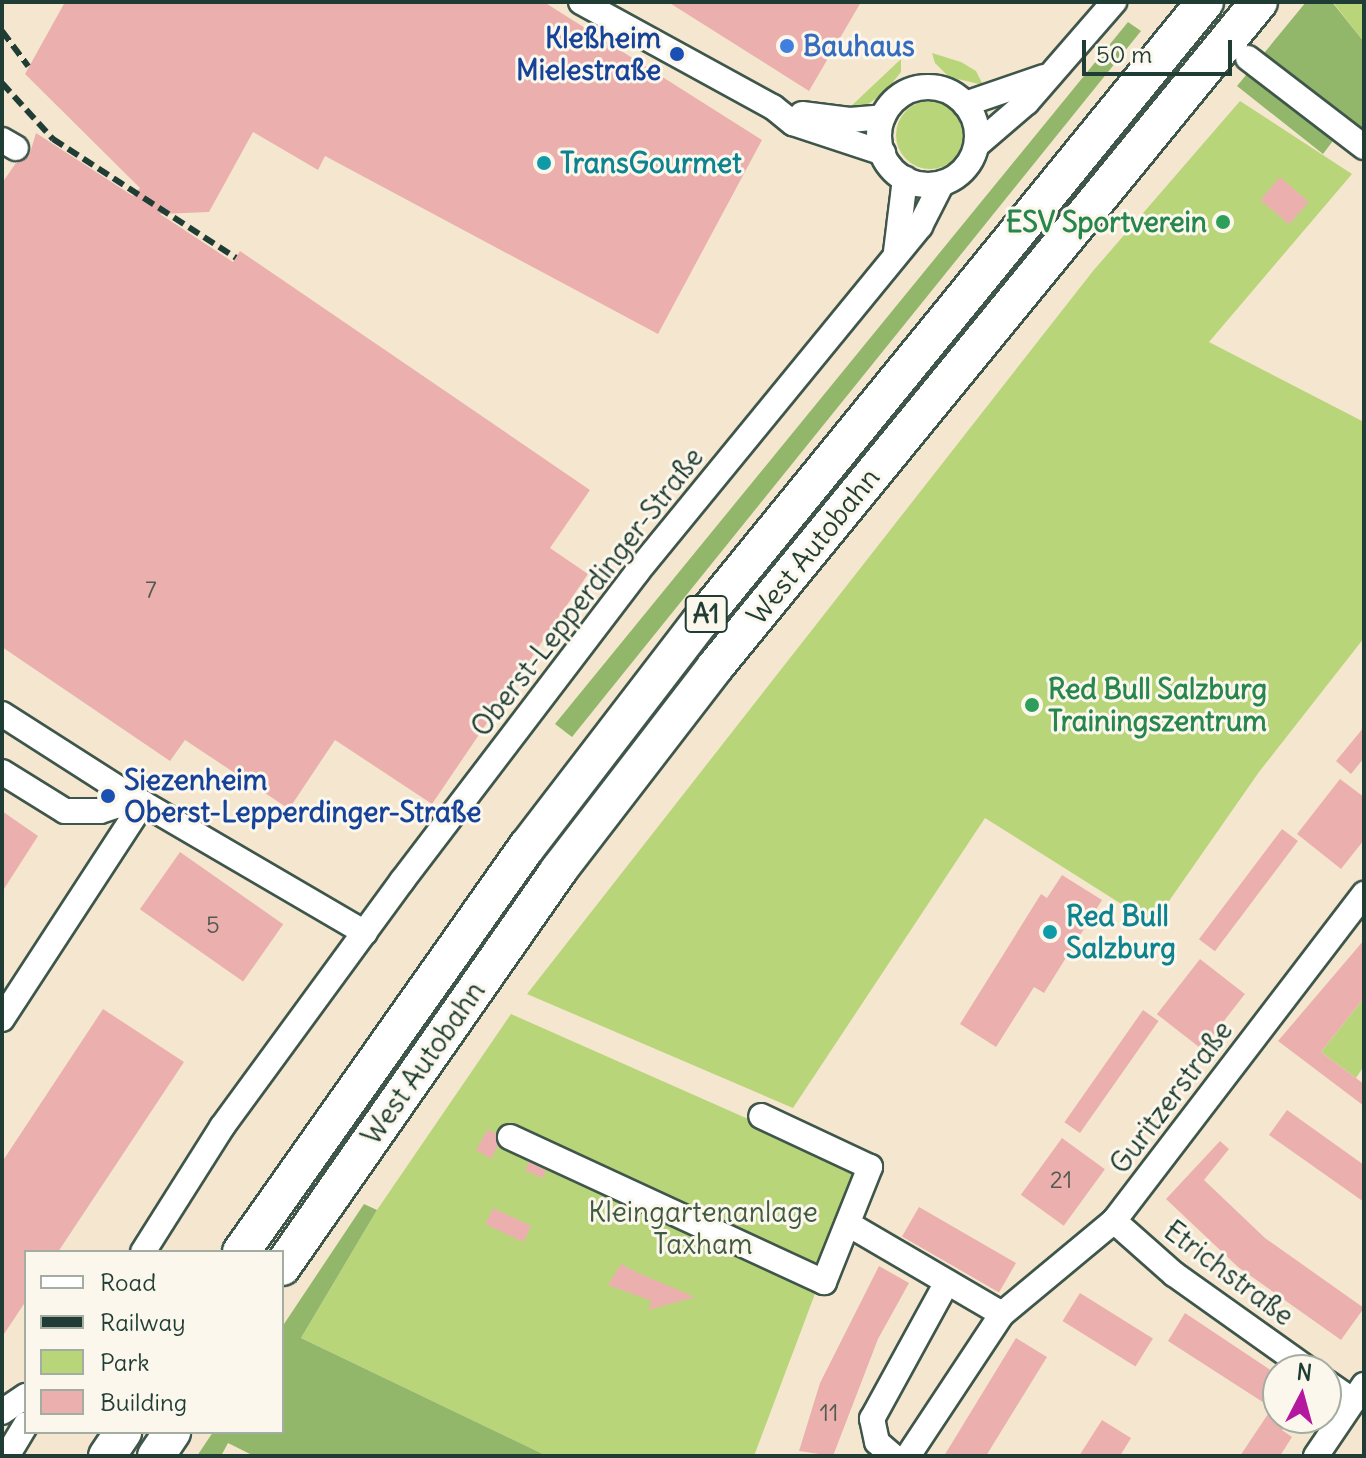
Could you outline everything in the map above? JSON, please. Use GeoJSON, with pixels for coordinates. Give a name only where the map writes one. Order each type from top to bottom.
{"type":"FeatureCollection","features":[{"type":"Feature","properties":{"kind":"highway","name":"West Autobahn"},"geometry":{"type":"LineString","coordinates":[[242,1250],[594,760],[1205,2]]}},
{"type":"Feature","properties":{"kind":"highway","name":"West Autobahn"},"geometry":{"type":"LineString","coordinates":[[284,1264],[558,871],[715,667],[1259,2]]}},
{"type":"Feature","properties":{"kind":"highway"},"geometry":{"type":"LineString","coordinates":[[107,1456],[122,1434]]}},
{"type":"Feature","properties":{"kind":"highway"},"geometry":{"type":"LineString","coordinates":[[156,1456],[171,1434]]}},
{"type":"Feature","properties":{"kind":"street"},"geometry":{"type":"LineString","coordinates":[[581,2],[773,107],[793,123],[883,153],[905,179],[942,183]]}},
{"type":"Feature","properties":{"kind":"street","name":"Oberst-Lepperdinger-Straße"},"geometry":{"type":"LineString","coordinates":[[144,1250],[222,1127],[637,572],[920,226],[942,183],[965,169],[977,145],[1027,102],[1046,76],[1114,2]]}},
{"type":"Feature","properties":{"kind":"street"},"geometry":{"type":"LineString","coordinates":[[1248,58],[1364,147]]}},
{"type":"Feature","properties":{"kind":"street","name":"Oberst-Lepperdinger-Straße"},"geometry":{"type":"LineString","coordinates":[[965,104],[1046,76]]}},
{"type":"Feature","properties":{"kind":"street"},"geometry":{"type":"LineString","coordinates":[[883,153],[883,117],[898,98],[920,88],[945,90],[965,104],[973,116],[977,145]]}},
{"type":"Feature","properties":{"kind":"street"},"geometry":{"type":"LineString","coordinates":[[773,107],[820,118],[883,117]]}},
{"type":"Feature","properties":{"kind":"street"},"geometry":{"type":"LineString","coordinates":[[896,252],[905,179]]}},
{"type":"Feature","properties":{"kind":"street"},"geometry":{"type":"LineString","coordinates":[[2,714],[134,798],[365,933]]}},
{"type":"Feature","properties":{"kind":"street"},"geometry":{"type":"LineString","coordinates":[[2,772],[65,811],[100,811],[134,798]]}},
{"type":"Feature","properties":{"kind":"street"},"geometry":{"type":"LineString","coordinates":[[2,1019],[134,798]]}},
{"type":"Feature","properties":{"kind":"street","name":"Guritzerstraße"},"geometry":{"type":"LineString","coordinates":[[908,1456],[1002,1314],[1114,1221],[1364,894]]}},
{"type":"Feature","properties":{"kind":"street"},"geometry":{"type":"LineString","coordinates":[[510,1137],[824,1282],[870,1167],[761,1116]]}},
{"type":"Feature","properties":{"kind":"street","name":"Etrichstraße"},"geometry":{"type":"LineString","coordinates":[[1114,1221],[1174,1274],[1286,1354]]}},
{"type":"Feature","properties":{"kind":"street"},"geometry":{"type":"LineString","coordinates":[[848,1224],[1002,1314]]}},
{"type":"Feature","properties":{"kind":"street"},"geometry":{"type":"LineString","coordinates":[[893,1456],[877,1442],[872,1419],[947,1282]]}},
{"type":"Feature","properties":{"kind":"street"},"geometry":{"type":"LineString","coordinates":[[1316,1456],[1358,1393]]}},
{"type":"Feature","properties":{"kind":"street"},"geometry":{"type":"LineString","coordinates":[[2,1412],[24,1397]]}},
{"type":"Feature","properties":{"kind":"street"},"geometry":{"type":"LineString","coordinates":[[7,1456],[24,1427]]}},
{"type":"Feature","properties":{"kind":"street"},"geometry":{"type":"LineString","coordinates":[[2,1445],[7,1456]]}},
{"type":"Feature","properties":{"kind":"green space"},"geometry":{"type":"Polygon","coordinates":[[[1306,2],[1332,2],[1364,42],[1364,133],[1348,121],[1323,154],[1237,86],[1306,2]]]}},
{"type":"Feature","properties":{"kind":"green space"},"geometry":{"type":"Polygon","coordinates":[[[1335,2],[1364,2],[1364,42],[1335,5],[1335,2]]]}},
{"type":"Feature","properties":{"kind":"green space"},"geometry":{"type":"Polygon","coordinates":[[[1128,22],[1141,31],[572,737],[555,724],[1128,22]]]}},
{"type":"Feature","properties":{"kind":"green space"},"geometry":{"type":"Polygon","coordinates":[[[932,53],[961,62],[976,71],[983,85],[949,77],[935,63],[932,53]]]}},
{"type":"Feature","properties":{"kind":"green space"},"geometry":{"type":"Polygon","coordinates":[[[901,59],[901,72],[885,92],[867,105],[848,109],[901,59]]]}},
{"type":"Feature","properties":{"kind":"green space"},"geometry":{"type":"Polygon","coordinates":[[[930,101],[954,111],[964,135],[954,159],[930,169],[906,159],[896,135],[906,111],[930,101]]]}},
{"type":"Feature","properties":{"kind":"green space","name":"Red Bull Salzburg Trainingszentrum"},"geometry":{"type":"Polygon","coordinates":[[[1240,101],[1352,174],[1209,342],[1364,422],[1364,638],[1259,772],[1153,924],[985,818],[793,1108],[527,994],[1093,271],[1240,101]]]}},
{"type":"Feature","properties":{"kind":"green space"},"geometry":{"type":"Polygon","coordinates":[[[1364,998],[1364,1066],[1356,1078],[1321,1052],[1364,998]]]}},
{"type":"Feature","properties":{"kind":"green space","name":"Kleingartenanlage Taxham"},"geometry":{"type":"Polygon","coordinates":[[[511,1014],[850,1164],[857,1182],[754,1456],[547,1456],[301,1338],[377,1210],[511,1014]]]}},
{"type":"Feature","properties":{"kind":"green space"},"geometry":{"type":"Polygon","coordinates":[[[364,1204],[377,1210],[301,1338],[547,1456],[254,1456],[228,1443],[221,1456],[197,1456],[212,1434],[284,1434],[284,1324],[364,1204]]]}},
{"type":"Feature","properties":{"kind":"building"},"geometry":{"type":"Polygon","coordinates":[[[65,2],[544,2],[762,140],[658,334],[325,156],[318,170],[253,132],[209,212],[160,214],[233,262],[240,251],[590,490],[550,548],[588,574],[432,804],[335,740],[289,809],[185,740],[170,761],[2,647],[2,183],[16,163],[29,156],[36,133],[133,196],[140,188],[25,74],[65,2]]]}},
{"type":"Feature","properties":{"kind":"building","name":"Bauhaus"},"geometry":{"type":"Polygon","coordinates":[[[668,2],[861,2],[809,91],[668,2]]]}},
{"type":"Feature","properties":{"kind":"building"},"geometry":{"type":"Polygon","coordinates":[[[1280,177],[1309,202],[1289,225],[1260,200],[1280,177]]]}},
{"type":"Feature","properties":{"kind":"building"},"geometry":{"type":"Polygon","coordinates":[[[1364,727],[1364,758],[1351,774],[1336,761],[1364,727]]]}},
{"type":"Feature","properties":{"kind":"building"},"geometry":{"type":"Polygon","coordinates":[[[1340,779],[1364,797],[1364,840],[1341,869],[1297,834],[1340,779]]]}},
{"type":"Feature","properties":{"kind":"building"},"geometry":{"type":"Polygon","coordinates":[[[2,811],[38,836],[2,892],[2,811]]]}},
{"type":"Feature","properties":{"kind":"building"},"geometry":{"type":"Polygon","coordinates":[[[1282,829],[1298,841],[1215,951],[1199,939],[1282,829]]]}},
{"type":"Feature","properties":{"kind":"building"},"geometry":{"type":"Polygon","coordinates":[[[180,852],[283,924],[243,982],[140,909],[180,852]]]}},
{"type":"Feature","properties":{"kind":"building","name":"Red Bull Salzburg"},"geometry":{"type":"Polygon","coordinates":[[[1062,875],[1102,900],[1044,993],[1034,987],[996,1047],[960,1024],[1041,894],[1047,898],[1062,875]]]}},
{"type":"Feature","properties":{"kind":"building"},"geometry":{"type":"Polygon","coordinates":[[[1364,940],[1364,998],[1321,1052],[1364,1084],[1364,1106],[1278,1041],[1364,940]]]}},
{"type":"Feature","properties":{"kind":"building"},"geometry":{"type":"Polygon","coordinates":[[[1200,959],[1245,994],[1202,1049],[1157,1014],[1200,959]]]}},
{"type":"Feature","properties":{"kind":"building"},"geometry":{"type":"Polygon","coordinates":[[[103,1009],[184,1062],[59,1250],[24,1250],[24,1304],[2,1337],[2,1162],[103,1009]]]}},
{"type":"Feature","properties":{"kind":"building"},"geometry":{"type":"Polygon","coordinates":[[[1143,1010],[1159,1021],[1080,1133],[1064,1122],[1143,1010]]]}},
{"type":"Feature","properties":{"kind":"building"},"geometry":{"type":"Polygon","coordinates":[[[1287,1110],[1364,1165],[1364,1202],[1269,1135],[1287,1110]]]}},
{"type":"Feature","properties":{"kind":"building"},"geometry":{"type":"Polygon","coordinates":[[[488,1129],[496,1134],[498,1146],[491,1159],[476,1150],[488,1129]]]}},
{"type":"Feature","properties":{"kind":"building"},"geometry":{"type":"Polygon","coordinates":[[[1062,1138],[1105,1169],[1064,1226],[1021,1195],[1062,1138]]]}},
{"type":"Feature","properties":{"kind":"building"},"geometry":{"type":"Polygon","coordinates":[[[1220,1141],[1229,1149],[1204,1180],[1265,1238],[1364,1308],[1341,1340],[1238,1267],[1166,1199],[1220,1141]]]}},
{"type":"Feature","properties":{"kind":"building"},"geometry":{"type":"Polygon","coordinates":[[[529,1162],[546,1170],[542,1178],[525,1170],[529,1162]]]}},
{"type":"Feature","properties":{"kind":"building"},"geometry":{"type":"Polygon","coordinates":[[[919,1207],[1016,1263],[999,1292],[902,1236],[919,1207]]]}},
{"type":"Feature","properties":{"kind":"building"},"geometry":{"type":"Polygon","coordinates":[[[493,1208],[531,1226],[523,1242],[485,1224],[493,1208]]]}},
{"type":"Feature","properties":{"kind":"building"},"geometry":{"type":"Polygon","coordinates":[[[621,1264],[695,1297],[648,1310],[652,1301],[608,1285],[621,1264]]]}},
{"type":"Feature","properties":{"kind":"building"},"geometry":{"type":"Polygon","coordinates":[[[879,1266],[909,1283],[878,1339],[833,1456],[799,1451],[820,1383],[879,1266]]]}},
{"type":"Feature","properties":{"kind":"building"},"geometry":{"type":"Polygon","coordinates":[[[1080,1293],[1153,1339],[1135,1367],[1063,1321],[1080,1293]]]}},
{"type":"Feature","properties":{"kind":"building"},"geometry":{"type":"Polygon","coordinates":[[[1185,1313],[1262,1364],[1262,1402],[1168,1341],[1185,1313]]]}},
{"type":"Feature","properties":{"kind":"building"},"geometry":{"type":"Polygon","coordinates":[[[1016,1338],[1047,1357],[986,1456],[944,1456],[1016,1338]]]}},
{"type":"Feature","properties":{"kind":"building"},"geometry":{"type":"Polygon","coordinates":[[[1102,1420],[1131,1438],[1120,1456],[1079,1456],[1102,1420]]]}},
{"type":"Feature","properties":{"kind":"building"},"geometry":{"type":"Polygon","coordinates":[[[1262,1423],[1262,1434],[1288,1434],[1292,1437],[1280,1456],[1240,1456],[1262,1423]]]}},
{"type":"Feature","properties":{"kind":"railway"},"geometry":{"type":"LineString","coordinates":[[2,31],[28,66]]}},
{"type":"Feature","properties":{"kind":"railway"},"geometry":{"type":"LineString","coordinates":[[2,83],[53,139],[236,258]]}},
{"type":"Feature","properties":{"kind":"place","name":"Bauhaus"},"geometry":{"type":"Point","coordinates":[787,46]}},
{"type":"Feature","properties":{"kind":"place","name":"Kleßheim Mielestraße"},"geometry":{"type":"Point","coordinates":[677,54]}},
{"type":"Feature","properties":{"kind":"place","name":"TransGourmet"},"geometry":{"type":"Point","coordinates":[544,163]}},
{"type":"Feature","properties":{"kind":"place","name":"ESV Sportverein"},"geometry":{"type":"Point","coordinates":[1223,222]}},
{"type":"Feature","properties":{"kind":"place","name":"Red Bull Salzburg Trainingszentrum"},"geometry":{"type":"Point","coordinates":[1032,705]}},
{"type":"Feature","properties":{"kind":"place","name":"Siezenheim Oberst-Lepperdinger-Straße"},"geometry":{"type":"Point","coordinates":[108,796]}},
{"type":"Feature","properties":{"kind":"place","name":"Red Bull Salzburg"},"geometry":{"type":"Point","coordinates":[1050,932]}}]}
